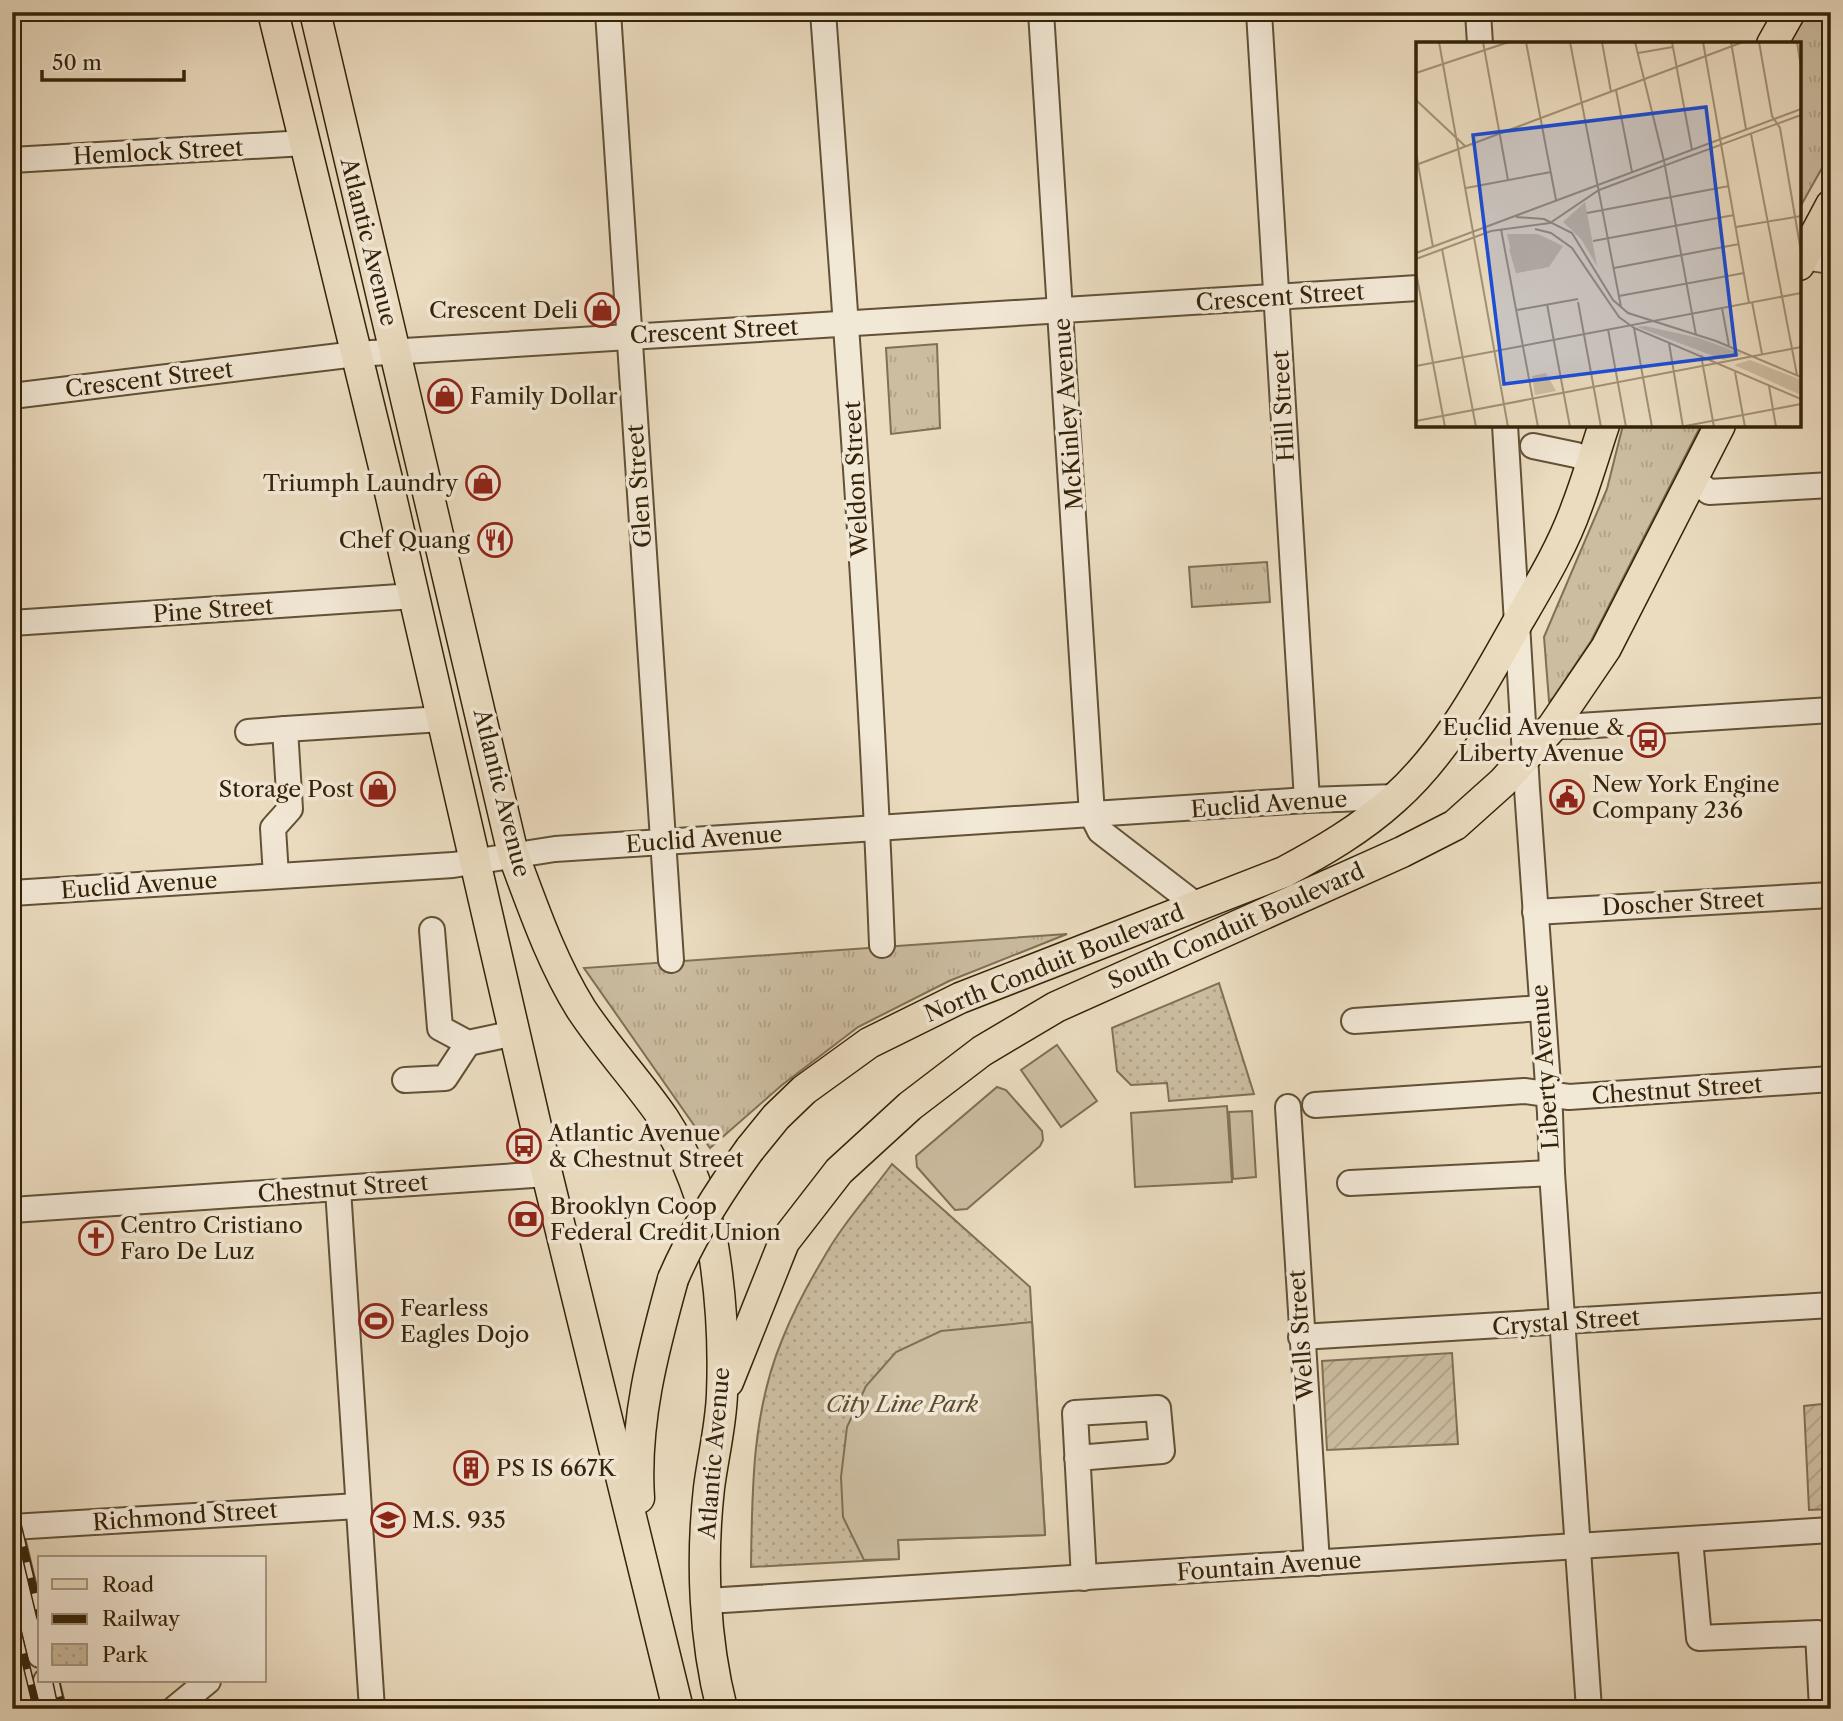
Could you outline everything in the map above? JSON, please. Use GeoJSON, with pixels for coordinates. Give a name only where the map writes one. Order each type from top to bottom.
{"type":"FeatureCollection","features":[{"type":"Feature","properties":{"kind":"main road","name":"Atlantic Avenue"},"geometry":{"type":"LineString","coordinates":[[273,12],[414,596],[547,1174],[678,1709]]}},
{"type":"Feature","properties":{"kind":"main road","name":"Atlantic Avenue"},"geometry":{"type":"LineString","coordinates":[[315,12],[513,854],[559,970],[582,1009],[665,1120],[690,1170],[712,1243],[721,1304],[722,1395],[709,1490],[706,1535],[707,1601],[713,1677],[722,1709]]}},
{"type":"Feature","properties":{"kind":"main road"},"geometry":{"type":"LineString","coordinates":[[1773,42],[1790,12]]}},
{"type":"Feature","properties":{"kind":"main road"},"geometry":{"type":"LineString","coordinates":[[1811,261],[1831,205]]}},
{"type":"Feature","properties":{"kind":"main road","name":"North Conduit Boulevard"},"geometry":{"type":"LineString","coordinates":[[644,1573],[637,1466],[643,1401],[656,1339],[673,1279],[723,1186],[776,1117],[804,1090],[869,1043],[960,998],[1284,872],[1363,825],[1396,797],[1437,751],[1476,694],[1541,581],[1577,509],[1603,427]]}},
{"type":"Feature","properties":{"kind":"main road","name":"South Conduit Boulevard"},"geometry":{"type":"LineString","coordinates":[[722,1395],[784,1242],[839,1171],[910,1106],[982,1051],[1056,1007],[1390,857],[1455,825],[1503,782],[1553,726],[1606,648],[1719,427]]}},
{"type":"Feature","properties":{"kind":"street","name":"Glen Street"},"geometry":{"type":"LineString","coordinates":[[608,12],[671,960]]}},
{"type":"Feature","properties":{"kind":"street","name":"Weldon Street"},"geometry":{"type":"LineString","coordinates":[[823,12],[846,324],[877,829],[881,946]]}},
{"type":"Feature","properties":{"kind":"street","name":"McKinley Avenue"},"geometry":{"type":"LineString","coordinates":[[1041,12],[1092,815]]}},
{"type":"Feature","properties":{"kind":"street","name":"Hill Street"},"geometry":{"type":"LineString","coordinates":[[1259,12],[1307,800]]}},
{"type":"Feature","properties":{"kind":"street"},"geometry":{"type":"LineString","coordinates":[[1478,12],[1480,42]]}},
{"type":"Feature","properties":{"kind":"street","name":"Hemlock Street"},"geometry":{"type":"LineString","coordinates":[[12,160],[304,143]]}},
{"type":"Feature","properties":{"kind":"street","name":"Crescent Street"},"geometry":{"type":"LineString","coordinates":[[12,396],[356,354],[1416,288]]}},
{"type":"Feature","properties":{"kind":"street"},"geometry":{"type":"LineString","coordinates":[[1506,436],[1537,435],[1592,462]]}},
{"type":"Feature","properties":{"kind":"street","name":"Liberty Avenue"},"geometry":{"type":"LineString","coordinates":[[1506,436],[1589,1709]]}},
{"type":"Feature","properties":{"kind":"street"},"geometry":{"type":"LineString","coordinates":[[1692,478],[1709,492],[1831,485]]}},
{"type":"Feature","properties":{"kind":"street","name":"Pine Street"},"geometry":{"type":"LineString","coordinates":[[12,623],[414,596]]}},
{"type":"Feature","properties":{"kind":"street"},"geometry":{"type":"LineString","coordinates":[[1553,726],[1831,710]]}},
{"type":"Feature","properties":{"kind":"street"},"geometry":{"type":"LineString","coordinates":[[248,732],[442,719]]}},
{"type":"Feature","properties":{"kind":"street"},"geometry":{"type":"LineString","coordinates":[[276,876],[273,828],[290,809],[285,729]]}},
{"type":"Feature","properties":{"kind":"street","name":"Euclid Avenue"},"geometry":{"type":"LineString","coordinates":[[12,894],[453,865],[555,849],[1307,800],[1396,797]]}},
{"type":"Feature","properties":{"kind":"street"},"geometry":{"type":"LineString","coordinates":[[1092,815],[1100,831],[1196,905]]}},
{"type":"Feature","properties":{"kind":"street","name":"Doscher Street"},"geometry":{"type":"LineString","coordinates":[[1535,912],[1831,895]]}},
{"type":"Feature","properties":{"kind":"street"},"geometry":{"type":"LineString","coordinates":[[432,930],[440,1028],[467,1043],[515,1033]]}},
{"type":"Feature","properties":{"kind":"street"},"geometry":{"type":"LineString","coordinates":[[1354,1021],[1542,1008]]}},
{"type":"Feature","properties":{"kind":"street"},"geometry":{"type":"LineString","coordinates":[[405,1080],[445,1078],[467,1043]]}},
{"type":"Feature","properties":{"kind":"street","name":"Chestnut Street"},"geometry":{"type":"LineString","coordinates":[[1315,1105],[1524,1091],[1569,1097],[1831,1079]]}},
{"type":"Feature","properties":{"kind":"street","name":"Wells Street"},"geometry":{"type":"LineString","coordinates":[[1288,1107],[1317,1563]]}},
{"type":"Feature","properties":{"kind":"street"},"geometry":{"type":"LineString","coordinates":[[1350,1183],[1552,1173]]}},
{"type":"Feature","properties":{"kind":"street","name":"Chestnut Street"},"geometry":{"type":"LineString","coordinates":[[12,1210],[547,1174]]}},
{"type":"Feature","properties":{"kind":"street"},"geometry":{"type":"LineString","coordinates":[[338,1189],[372,1709]]}},
{"type":"Feature","properties":{"kind":"street","name":"Crystal Street"},"geometry":{"type":"LineString","coordinates":[[1301,1337],[1831,1305]]}},
{"type":"Feature","properties":{"kind":"street"},"geometry":{"type":"LineString","coordinates":[[1077,1458],[1084,1578]]}},
{"type":"Feature","properties":{"kind":"street","name":"Richmond Street"},"geometry":{"type":"LineString","coordinates":[[12,1527],[358,1506]]}},
{"type":"Feature","properties":{"kind":"street","name":"Fountain Avenue"},"geometry":{"type":"LineString","coordinates":[[707,1601],[1831,1530]]}},
{"type":"Feature","properties":{"kind":"street"},"geometry":{"type":"LineString","coordinates":[[12,1539],[38,1647]]}},
{"type":"Feature","properties":{"kind":"street"},"geometry":{"type":"LineString","coordinates":[[1690,1539],[1699,1638],[1818,1633],[1822,1709]]}},
{"type":"Feature","properties":{"kind":"street"},"geometry":{"type":"LineString","coordinates":[[46,1682],[53,1709]]}},
{"type":"Feature","properties":{"kind":"street"},"geometry":{"type":"LineString","coordinates":[[174,1709],[207,1682]]}},
{"type":"Feature","properties":{"kind":"green space"},"geometry":{"type":"Polygon","coordinates":[[[1808,12],[1831,12],[1831,152],[1801,205],[1801,42],[1790,42],[1808,12]]]}},
{"type":"Feature","properties":{"kind":"green space"},"geometry":{"type":"Polygon","coordinates":[[[937,344],[940,428],[891,434],[886,348],[937,344]]]}},
{"type":"Feature","properties":{"kind":"green space"},"geometry":{"type":"Polygon","coordinates":[[[1622,427],[1700,427],[1591,641],[1549,701],[1544,637],[1607,489],[1622,427]]]}},
{"type":"Feature","properties":{"kind":"green space"},"geometry":{"type":"Polygon","coordinates":[[[1267,562],[1270,602],[1192,607],[1189,567],[1267,562]]]}},
{"type":"Feature","properties":{"kind":"green space"},"geometry":{"type":"Polygon","coordinates":[[[1067,934],[949,981],[858,1027],[782,1085],[710,1148],[584,968],[1067,934]]]}},
{"type":"Feature","properties":{"kind":"green space"},"geometry":{"type":"Polygon","coordinates":[[[1219,983],[1254,1094],[1169,1101],[1167,1083],[1131,1085],[1117,1071],[1112,1028],[1219,983]]]}},
{"type":"Feature","properties":{"kind":"green space"},"geometry":{"type":"Polygon","coordinates":[[[1057,1045],[1097,1101],[1061,1127],[1021,1070],[1057,1045]]]}},
{"type":"Feature","properties":{"kind":"green space"},"geometry":{"type":"Polygon","coordinates":[[[997,1087],[1006,1090],[1042,1131],[1043,1140],[1040,1146],[967,1209],[955,1210],[917,1167],[916,1156],[997,1087]]]}},
{"type":"Feature","properties":{"kind":"green space"},"geometry":{"type":"Polygon","coordinates":[[[1227,1106],[1232,1182],[1135,1187],[1131,1113],[1227,1106]]]}},
{"type":"Feature","properties":{"kind":"green space"},"geometry":{"type":"Polygon","coordinates":[[[1252,1111],[1256,1177],[1233,1179],[1229,1112],[1252,1111]]]}},
{"type":"Feature","properties":{"kind":"green space","name":"City Line Park"},"geometry":{"type":"Polygon","coordinates":[[[892,1164],[1030,1287],[1045,1535],[898,1540],[899,1559],[751,1567],[752,1509],[759,1423],[772,1367],[796,1309],[830,1247],[892,1164]]]}},
{"type":"Feature","properties":{"kind":"green space"},"geometry":{"type":"Polygon","coordinates":[[[1032,1322],[1045,1535],[898,1540],[899,1559],[864,1560],[843,1517],[841,1477],[847,1427],[866,1386],[896,1352],[941,1331],[1032,1322]]]}},
{"type":"Feature","properties":{"kind":"green space"},"geometry":{"type":"Polygon","coordinates":[[[1452,1353],[1458,1444],[1327,1450],[1322,1361],[1452,1353]]]}},
{"type":"Feature","properties":{"kind":"green space"},"geometry":{"type":"Polygon","coordinates":[[[1831,1403],[1831,1509],[1809,1510],[1804,1406],[1831,1403]]]}},
{"type":"Feature","properties":{"kind":"railway"},"geometry":{"type":"LineString","coordinates":[[12,1500],[38,1609]]}},
{"type":"Feature","properties":{"kind":"railway"},"geometry":{"type":"LineString","coordinates":[[12,1607],[37,1709]]}},
{"type":"Feature","properties":{"kind":"railway"},"geometry":{"type":"LineString","coordinates":[[56,1682],[62,1709]]}},
{"type":"Feature","properties":{"kind":"place","name":"Crescent Deli"},"geometry":{"type":"Point","coordinates":[602,310]}},
{"type":"Feature","properties":{"kind":"place","name":"Family Dollar"},"geometry":{"type":"Point","coordinates":[445,396]}},
{"type":"Feature","properties":{"kind":"place","name":"Triumph Laundry"},"geometry":{"type":"Point","coordinates":[483,483]}},
{"type":"Feature","properties":{"kind":"place","name":"Chef Quang"},"geometry":{"type":"Point","coordinates":[495,540]}},
{"type":"Feature","properties":{"kind":"place","name":"Euclid Avenue & Liberty Avenue"},"geometry":{"type":"Point","coordinates":[1648,740]}},
{"type":"Feature","properties":{"kind":"place","name":"Storage Post"},"geometry":{"type":"Point","coordinates":[378,789]}},
{"type":"Feature","properties":{"kind":"place","name":"New York Engine Company 236"},"geometry":{"type":"Point","coordinates":[1567,797]}},
{"type":"Feature","properties":{"kind":"place","name":"Atlantic Avenue & Chestnut Street"},"geometry":{"type":"Point","coordinates":[524,1146]}},
{"type":"Feature","properties":{"kind":"place","name":"Brooklyn Coop Federal Credit Union"},"geometry":{"type":"Point","coordinates":[526,1219]}},
{"type":"Feature","properties":{"kind":"place","name":"Centro Cristiano Faro De Luz"},"geometry":{"type":"Point","coordinates":[96,1238]}},
{"type":"Feature","properties":{"kind":"place","name":"Fearless Eagles Dojo"},"geometry":{"type":"Point","coordinates":[376,1321]}},
{"type":"Feature","properties":{"kind":"place","name":"PS IS 667K"},"geometry":{"type":"Point","coordinates":[471,1468]}},
{"type":"Feature","properties":{"kind":"place","name":"M.S. 935"},"geometry":{"type":"Point","coordinates":[388,1520]}}]}
